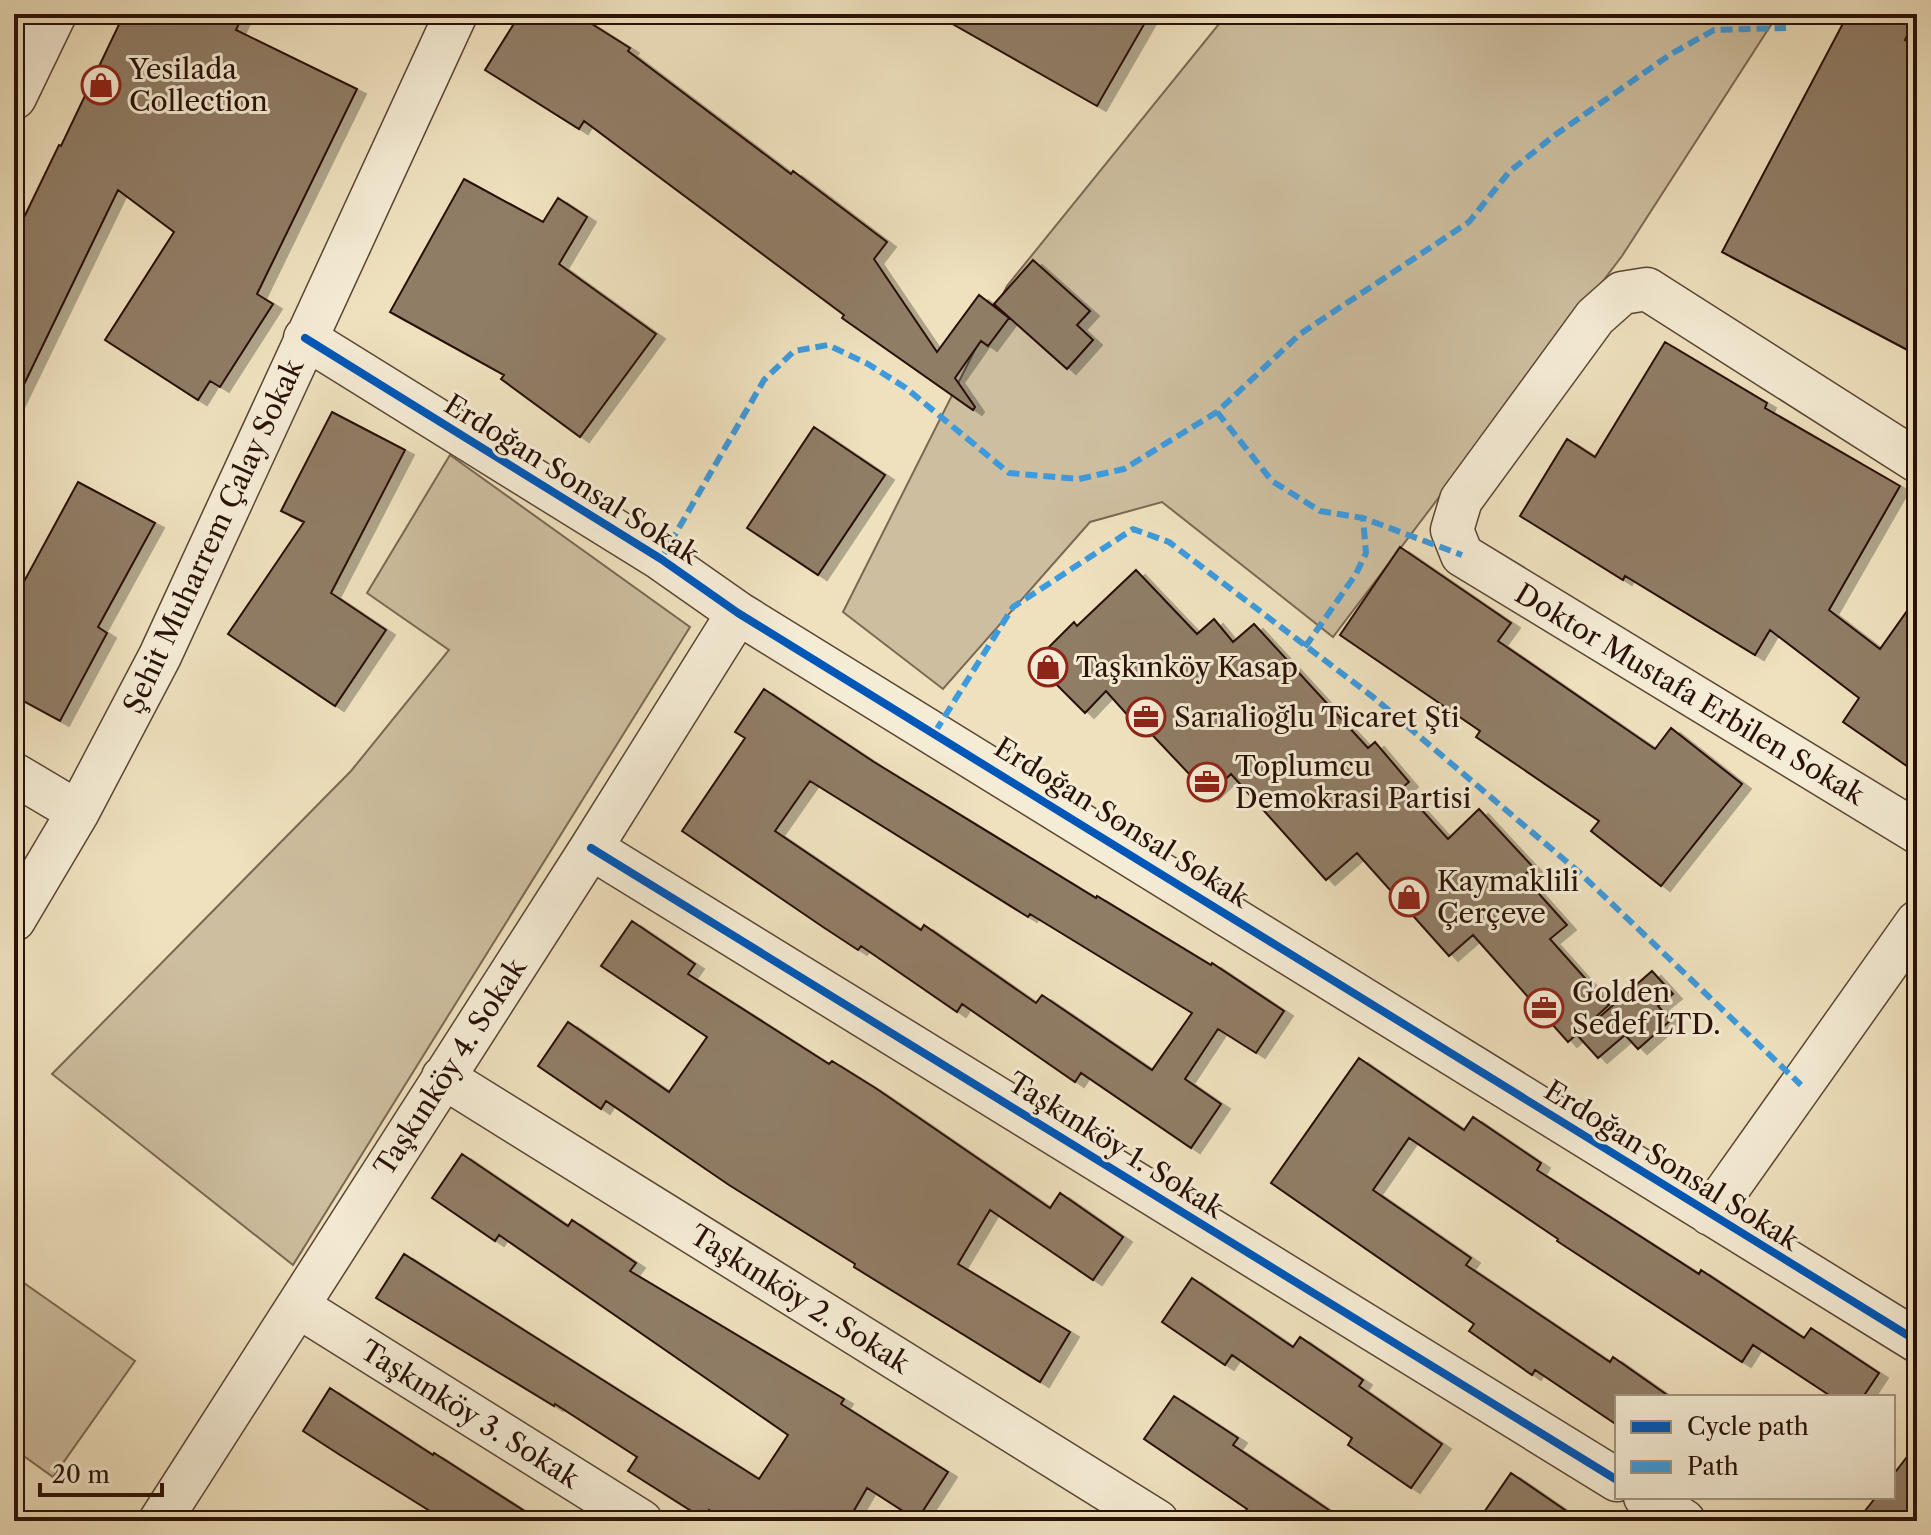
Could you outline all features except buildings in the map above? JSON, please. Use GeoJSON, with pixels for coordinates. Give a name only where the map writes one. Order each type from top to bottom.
{"type":"FeatureCollection","features":[{"type":"Feature","properties":{"kind":"street"},"geometry":{"type":"LineString","coordinates":[[16,87],[54,14]]}},
{"type":"Feature","properties":{"kind":"street","name":"Şehit Muharrem Çalay Sokak"},"geometry":{"type":"LineString","coordinates":[[14,920],[78,812],[160,656],[456,14]]}},
{"type":"Feature","properties":{"kind":"street","name":"Doktor Mustafa Erbilen Sokak"},"geometry":{"type":"LineString","coordinates":[[1917,461],[1647,289],[1622,293],[1595,317],[1461,500],[1452,530],[1462,555],[1917,832]]}},
{"type":"Feature","properties":{"kind":"street","name":"Erdoğan Sonsal Sokak"},"geometry":{"type":"LineString","coordinates":[[305,338],[661,559],[738,613],[1917,1341]]}},
{"type":"Feature","properties":{"kind":"street","name":"Taşkınköy 4. Sokak"},"geometry":{"type":"LineString","coordinates":[[160,1521],[738,613]]}},
{"type":"Feature","properties":{"kind":"street"},"geometry":{"type":"LineString","coordinates":[[14,774],[78,812]]}},
{"type":"Feature","properties":{"kind":"street","name":"Taşkınköy 1. Sokak"},"geometry":{"type":"LineString","coordinates":[[591,848],[1615,1479]]}},
{"type":"Feature","properties":{"kind":"street"},"geometry":{"type":"LineString","coordinates":[[1710,1214],[1917,922]]}},
{"type":"Feature","properties":{"kind":"street","name":"Taşkınköy 2. Sokak"},"geometry":{"type":"LineString","coordinates":[[443,1077],[1157,1521]]}},
{"type":"Feature","properties":{"kind":"street","name":"Taşkınköy 3. Sokak"},"geometry":{"type":"LineString","coordinates":[[299,1307],[641,1521]]}},
{"type":"Feature","properties":{"kind":"street"},"geometry":{"type":"LineString","coordinates":[[1648,1499],[1684,1521]]}},
{"type":"Feature","properties":{"kind":"shaded area"},"geometry":{"type":"Polygon","coordinates":[[[1227,14],[1778,14],[1622,256],[1333,637],[1162,502],[1090,522],[943,689],[843,612],[1007,286],[1227,14]]]}},
{"type":"Feature","properties":{"kind":"shaded area"},"geometry":{"type":"Polygon","coordinates":[[[450,455],[690,627],[293,1265],[52,1074],[351,771],[449,650],[367,593],[450,455]]]}},
{"type":"Feature","properties":{"kind":"shaded area"},"geometry":{"type":"Polygon","coordinates":[[[14,1276],[135,1361],[53,1477],[14,1449],[14,1276]]]}},
{"type":"Feature","properties":{"kind":"marked path"},"geometry":{"type":"LineString","coordinates":[[661,559],[764,380],[794,351],[828,345],[868,364],[906,388],[1009,473],[1079,479],[1124,469],[1217,412],[1300,334],[1469,222],[1509,172],[1555,135],[1671,54],[1714,30],[1786,28]]}},
{"type":"Feature","properties":{"kind":"marked path"},"geometry":{"type":"LineString","coordinates":[[1217,412],[1272,481],[1320,511],[1363,518],[1462,555]]}},
{"type":"Feature","properties":{"kind":"marked path"},"geometry":{"type":"LineString","coordinates":[[1305,647],[1356,574],[1366,553],[1363,518]]}},
{"type":"Feature","properties":{"kind":"marked path"},"geometry":{"type":"LineString","coordinates":[[935,732],[1013,607],[1133,529],[1169,542],[1373,697],[1580,873],[1801,1085]]}},
{"type":"Feature","properties":{"kind":"cycle path"},"geometry":{"type":"LineString","coordinates":[[305,338],[661,559],[738,613],[1917,1341]]}},
{"type":"Feature","properties":{"kind":"cycle path"},"geometry":{"type":"LineString","coordinates":[[591,848],[1615,1479]]}},
{"type":"Feature","properties":{"kind":"place","name":"Yesilada Collection"},"geometry":{"type":"Point","coordinates":[101,85]}},
{"type":"Feature","properties":{"kind":"place","name":"Taşkınköy Kasap"},"geometry":{"type":"Point","coordinates":[1048,667]}},
{"type":"Feature","properties":{"kind":"place","name":"Sarıalioğlu Ticaret Şti"},"geometry":{"type":"Point","coordinates":[1146,717]}},
{"type":"Feature","properties":{"kind":"place","name":"Toplumcu Demokrasi Partisi"},"geometry":{"type":"Point","coordinates":[1207,782]}},
{"type":"Feature","properties":{"kind":"place","name":"Kaymaklili Çerçeve"},"geometry":{"type":"Point","coordinates":[1409,897]}},
{"type":"Feature","properties":{"kind":"place","name":"Golden Sedef LTD."},"geometry":{"type":"Point","coordinates":[1544,1008]}}]}
